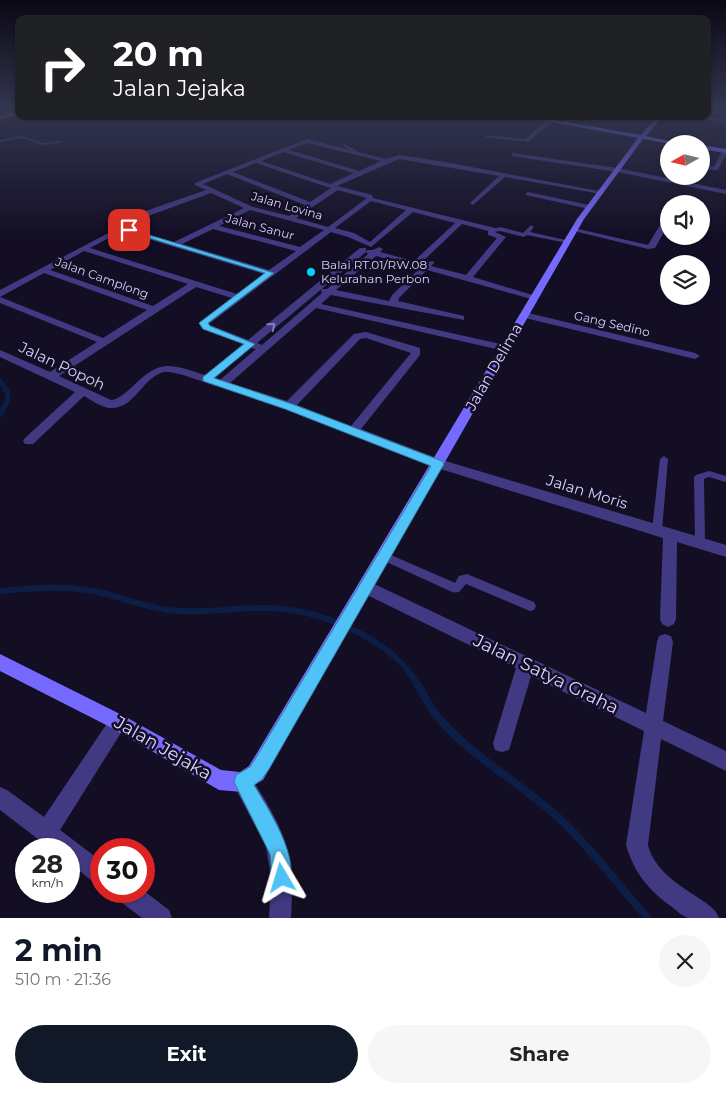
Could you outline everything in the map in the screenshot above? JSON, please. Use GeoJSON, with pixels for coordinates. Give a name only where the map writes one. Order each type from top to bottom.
{"type":"FeatureCollection","features":[{"type":"Feature","properties":{"kind":"street"},"geometry":{"type":"LineString","coordinates":[[227,172],[278,152]]}},
{"type":"Feature","properties":{"kind":"street"},"geometry":{"type":"LineString","coordinates":[[288,152],[360,173]]}},
{"type":"Feature","properties":{"kind":"street"},"geometry":{"type":"LineString","coordinates":[[354,152],[388,160]]}},
{"type":"Feature","properties":{"kind":"street","name":"Jalan Delima"},"geometry":{"type":"LineString","coordinates":[[242,782],[256,773],[263,763],[567,241],[589,207],[631,152]]}},
{"type":"Feature","properties":{"kind":"street"},"geometry":{"type":"LineString","coordinates":[[710,168],[716,169],[725,152]]}},
{"type":"Feature","properties":{"kind":"street"},"geometry":{"type":"LineString","coordinates":[[513,155],[617,170],[726,192]]}},
{"type":"Feature","properties":{"kind":"street"},"geometry":{"type":"LineString","coordinates":[[289,220],[334,187],[397,157],[601,192]]}},
{"type":"Feature","properties":{"kind":"street"},"geometry":{"type":"LineString","coordinates":[[256,161],[334,187],[370,196],[370,199],[493,230],[491,233],[502,238],[469,276]]}},
{"type":"Feature","properties":{"kind":"street"},"geometry":{"type":"LineString","coordinates":[[227,172],[311,205]]}},
{"type":"Feature","properties":{"kind":"street","name":"Jalan Lovina"},"geometry":{"type":"LineString","coordinates":[[227,172],[197,184],[249,208],[356,237],[373,249],[536,295]]}},
{"type":"Feature","properties":{"kind":"street"},"geometry":{"type":"LineString","coordinates":[[473,203],[504,174]]}},
{"type":"Feature","properties":{"kind":"street"},"geometry":{"type":"LineString","coordinates":[[0,294],[121,229],[126,222],[210,190]]}},
{"type":"Feature","properties":{"kind":"street"},"geometry":{"type":"LineString","coordinates":[[528,194],[589,207]]}},
{"type":"Feature","properties":{"kind":"street"},"geometry":{"type":"LineString","coordinates":[[264,349],[206,328],[203,325],[208,318],[370,199]]}},
{"type":"Feature","properties":{"kind":"street"},"geometry":{"type":"LineString","coordinates":[[176,244],[249,208]]}},
{"type":"Feature","properties":{"kind":"street"},"geometry":{"type":"LineString","coordinates":[[222,384],[330,292],[415,210]]}},
{"type":"Feature","properties":{"kind":"street"},"geometry":{"type":"LineString","coordinates":[[398,305],[393,302],[394,299],[461,221]]}},
{"type":"Feature","properties":{"kind":"street","name":"Jalan Sanur"},"geometry":{"type":"LineString","coordinates":[[212,226],[302,250]]}},
{"type":"Feature","properties":{"kind":"street"},"geometry":{"type":"LineString","coordinates":[[121,229],[270,273]]}},
{"type":"Feature","properties":{"kind":"street"},"geometry":{"type":"LineString","coordinates":[[574,230],[648,247],[652,246],[660,232]]}},
{"type":"Feature","properties":{"kind":"street"},"geometry":{"type":"LineString","coordinates":[[84,248],[237,297]]}},
{"type":"Feature","properties":{"kind":"street"},"geometry":{"type":"LineString","coordinates":[[207,379],[318,288],[373,249]]}},
{"type":"Feature","properties":{"kind":"street","name":"Jalan Camplong"},"geometry":{"type":"LineString","coordinates":[[42,270],[154,310]]}},
{"type":"Feature","properties":{"kind":"street"},"geometry":{"type":"LineString","coordinates":[[50,377],[194,284]]}},
{"type":"Feature","properties":{"kind":"street"},"geometry":{"type":"LineString","coordinates":[[318,288],[462,318]]}},
{"type":"Feature","properties":{"kind":"street"},"geometry":{"type":"LineString","coordinates":[[0,300],[104,342]]}},
{"type":"Feature","properties":{"kind":"street"},"geometry":{"type":"LineString","coordinates":[[314,305],[505,348]]}},
{"type":"Feature","properties":{"kind":"street"},"geometry":{"type":"LineString","coordinates":[[289,312],[302,316]]}},
{"type":"Feature","properties":{"kind":"street","name":"Gang Sedino"},"geometry":{"type":"LineString","coordinates":[[524,315],[695,356]]}},
{"type":"Feature","properties":{"kind":"street"},"geometry":{"type":"LineString","coordinates":[[289,406],[374,319]]}},
{"type":"Feature","properties":{"kind":"street"},"geometry":{"type":"LineString","coordinates":[[353,431],[416,353],[414,349],[358,336]]}},
{"type":"Feature","properties":{"kind":"street","name":"Jalan Popoh"},"geometry":{"type":"LineString","coordinates":[[0,353],[82,392],[112,404]]}},
{"type":"Feature","properties":{"kind":"street","name":"Jalan Moris"},"geometry":{"type":"LineString","coordinates":[[112,404],[123,400],[153,374],[161,370],[177,370],[289,406],[438,464],[726,551]]}},
{"type":"Feature","properties":{"kind":"street"},"geometry":{"type":"LineString","coordinates":[[29,441],[82,392]]}},
{"type":"Feature","properties":{"kind":"street"},"geometry":{"type":"LineString","coordinates":[[663,532],[668,619]]}},
{"type":"Feature","properties":{"kind":"street","name":"Jalan Satya Graha"},"geometry":{"type":"LineString","coordinates":[[366,587],[726,761]]}},
{"type":"Feature","properties":{"kind":"street"},"geometry":{"type":"LineString","coordinates":[[665,642],[639,828],[638,853],[646,871],[654,879],[708,918]]}},
{"type":"Feature","properties":{"kind":"street","name":"Jalan Jejaka"},"geometry":{"type":"LineString","coordinates":[[0,662],[118,722],[219,780],[242,782]]}},
{"type":"Feature","properties":{"kind":"street"},"geometry":{"type":"LineString","coordinates":[[502,743],[526,664]]}},
{"type":"Feature","properties":{"kind":"street"},"geometry":{"type":"LineString","coordinates":[[46,832],[118,722]]}},
{"type":"Feature","properties":{"kind":"street"},"geometry":{"type":"LineString","coordinates":[[242,782],[264,821],[279,854],[282,878],[280,918]]}},
{"type":"Feature","properties":{"kind":"street"},"geometry":{"type":"LineString","coordinates":[[0,797],[54,838]]}},
{"type":"Feature","properties":{"kind":"street"},"geometry":{"type":"LineString","coordinates":[[80,858],[90,866]]}},
{"type":"Feature","properties":{"kind":"street"},"geometry":{"type":"LineString","coordinates":[[141,903],[161,918]]}},
{"type":"Feature","properties":{"kind":"lane"},"geometry":{"type":"LineString","coordinates":[[493,230],[500,229],[523,235],[530,227]]}},
{"type":"Feature","properties":{"kind":"lane"},"geometry":{"type":"LineString","coordinates":[[527,232],[567,241]]}},
{"type":"Feature","properties":{"kind":"lane"},"geometry":{"type":"LineString","coordinates":[[663,532],[664,459]]}},
{"type":"Feature","properties":{"kind":"lane"},"geometry":{"type":"LineString","coordinates":[[700,543],[699,477],[709,474],[726,479]]}},
{"type":"Feature","properties":{"kind":"lane"},"geometry":{"type":"LineString","coordinates":[[384,556],[452,587],[457,588],[463,579],[467,579],[530,606]]}},
{"type":"Feature","properties":{"kind":"waterway"},"geometry":{"type":"LineString","coordinates":[[0,381],[8,393],[7,402],[0,415]]}},
{"type":"Feature","properties":{"kind":"waterway"},"geometry":{"type":"LineString","coordinates":[[0,591],[73,588],[98,592],[167,610],[191,611],[262,608],[305,613],[328,619],[371,639],[405,668],[418,685]]}},
{"type":"Feature","properties":{"kind":"waterway"},"geometry":{"type":"LineString","coordinates":[[417,684],[434,712],[450,731],[560,819],[648,918]]}},
{"type":"Feature","properties":{"kind":"place","name":"Balai RT.01/RW.08 Kelurahan Perbon"},"geometry":{"type":"Point","coordinates":[311,272]}},
{"type":"Feature","properties":{"kind":"route"},"geometry":{"type":"LineString","coordinates":[[129,230],[270,273],[208,318],[204,323],[203,325],[206,328],[250,344],[207,379],[289,406],[438,464],[263,763],[256,773],[248,780],[242,782],[264,821],[279,854],[282,878]]}}]}
